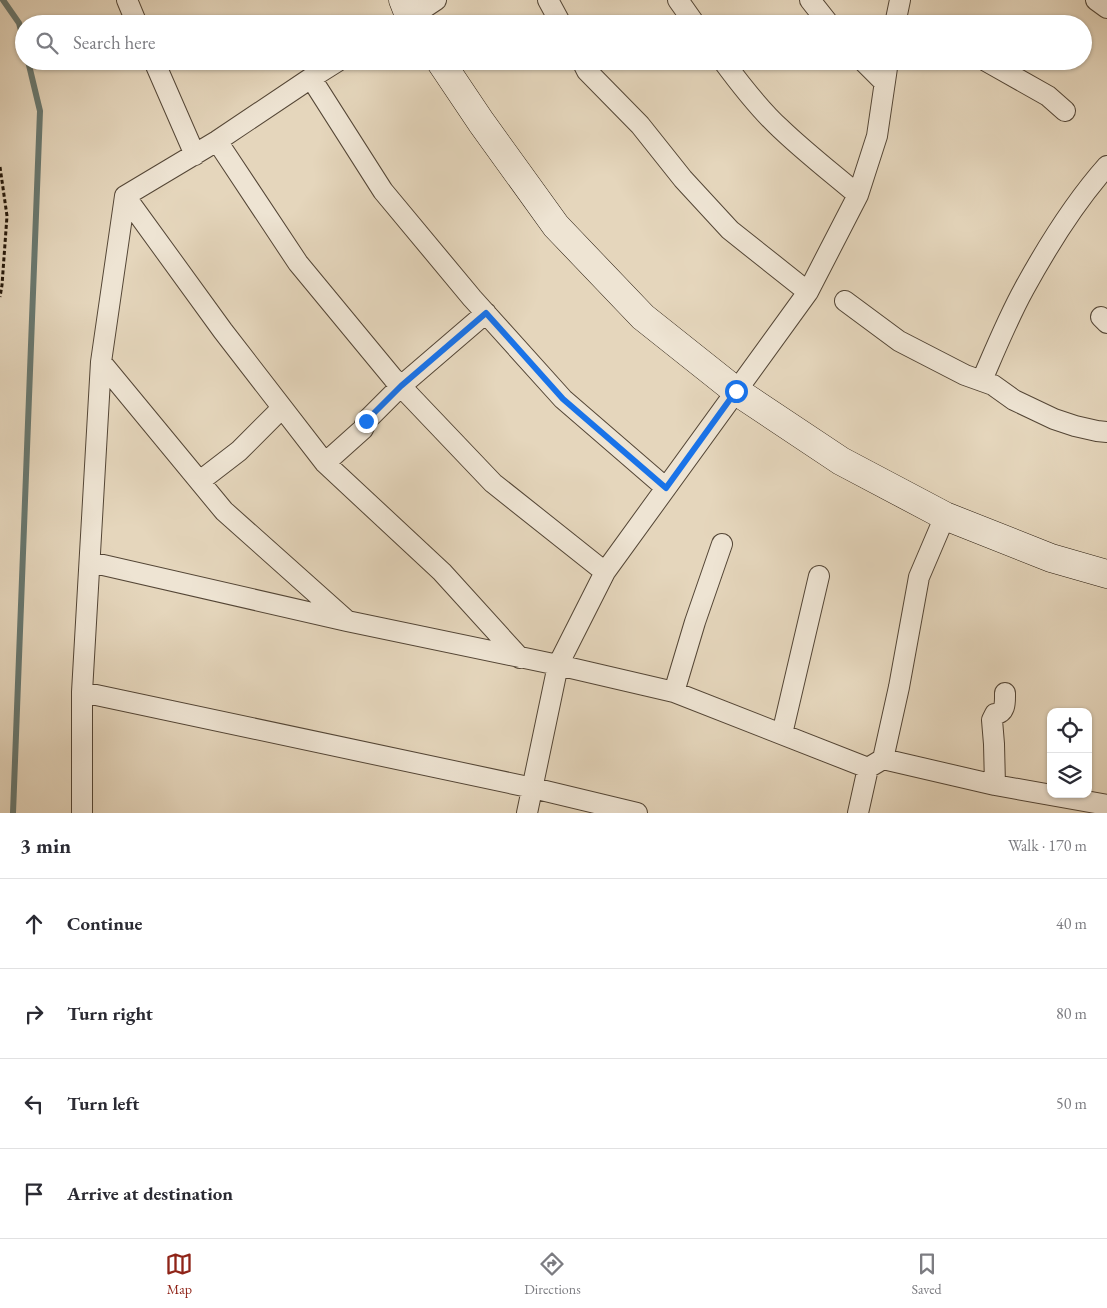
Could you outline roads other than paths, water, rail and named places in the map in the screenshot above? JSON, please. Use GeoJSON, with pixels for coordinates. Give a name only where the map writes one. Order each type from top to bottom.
{"type":"FeatureCollection","features":[{"type":"Feature","properties":{"kind":"street"},"geometry":{"type":"LineString","coordinates":[[409,15],[436,0]]}},
{"type":"Feature","properties":{"kind":"street"},"geometry":{"type":"LineString","coordinates":[[548,0],[556,15]]}},
{"type":"Feature","properties":{"kind":"street"},"geometry":{"type":"LineString","coordinates":[[678,0],[689,15]]}},
{"type":"Feature","properties":{"kind":"street"},"geometry":{"type":"LineString","coordinates":[[810,0],[822,15]]}},
{"type":"Feature","properties":{"kind":"street"},"geometry":{"type":"LineString","coordinates":[[899,15],[900,0]]}},
{"type":"Feature","properties":{"kind":"street"},"geometry":{"type":"LineString","coordinates":[[1096,0],[1107,8]]}},
{"type":"Feature","properties":{"kind":"street"},"geometry":{"type":"LineString","coordinates":[[131,1],[135,15]]}},
{"type":"Feature","properties":{"kind":"street"},"geometry":{"type":"LineString","coordinates":[[158,70],[195,155]]}},
{"type":"Feature","properties":{"kind":"street"},"geometry":{"type":"LineString","coordinates":[[125,196],[218,141],[324,70]]}},
{"type":"Feature","properties":{"kind":"street"},"geometry":{"type":"LineString","coordinates":[[446,70],[556,226],[643,317],[736,391],[841,461],[945,516],[1051,558],[1107,574]]}},
{"type":"Feature","properties":{"kind":"street"},"geometry":{"type":"LineString","coordinates":[[586,70],[640,125],[683,178],[730,230],[808,292]]}},
{"type":"Feature","properties":{"kind":"street"},"geometry":{"type":"LineString","coordinates":[[730,70],[779,128],[858,195]]}},
{"type":"Feature","properties":{"kind":"street"},"geometry":{"type":"LineString","coordinates":[[873,70],[884,82]]}},
{"type":"Feature","properties":{"kind":"street"},"geometry":{"type":"LineString","coordinates":[[527,813],[558,665],[605,572],[808,292],[858,195],[877,136],[886,70]]}},
{"type":"Feature","properties":{"kind":"street"},"geometry":{"type":"LineString","coordinates":[[1002,70],[1048,96],[1066,111]]}},
{"type":"Feature","properties":{"kind":"street"},"geometry":{"type":"LineString","coordinates":[[311,78],[383,191],[486,313],[563,399],[666,488]]}},
{"type":"Feature","properties":{"kind":"street"},"geometry":{"type":"LineString","coordinates":[[218,141],[298,263],[393,378],[493,483],[605,572]]}},
{"type":"Feature","properties":{"kind":"street"},"geometry":{"type":"LineString","coordinates":[[982,380],[1023,290],[1054,238],[1095,179],[1107,166]]}},
{"type":"Feature","properties":{"kind":"street"},"geometry":{"type":"LineString","coordinates":[[82,813],[82,692],[101,362],[125,196]]}},
{"type":"Feature","properties":{"kind":"street"},"geometry":{"type":"LineString","coordinates":[[125,196],[324,463],[442,572],[520,658]]}},
{"type":"Feature","properties":{"kind":"street"},"geometry":{"type":"LineString","coordinates":[[845,301],[899,340],[965,375],[993,385],[1010,398],[1054,419],[1087,429],[1107,432]]}},
{"type":"Feature","properties":{"kind":"street"},"geometry":{"type":"LineString","coordinates":[[324,463],[363,429],[367,420],[401,386],[486,313]]}},
{"type":"Feature","properties":{"kind":"street"},"geometry":{"type":"LineString","coordinates":[[101,362],[224,511],[347,621]]}},
{"type":"Feature","properties":{"kind":"street"},"geometry":{"type":"LineString","coordinates":[[200,481],[239,451],[282,408]]}},
{"type":"Feature","properties":{"kind":"street"},"geometry":{"type":"LineString","coordinates":[[858,813],[876,763],[899,687],[919,577],[945,516]]}},
{"type":"Feature","properties":{"kind":"street"},"geometry":{"type":"LineString","coordinates":[[674,692],[695,622],[722,544]]}},
{"type":"Feature","properties":{"kind":"street"},"geometry":{"type":"LineString","coordinates":[[90,562],[347,621],[558,665],[674,692],[782,734],[876,763],[1107,805]]}},
{"type":"Feature","properties":{"kind":"street"},"geometry":{"type":"LineString","coordinates":[[782,734],[819,576]]}},
{"type":"Feature","properties":{"kind":"street"},"geometry":{"type":"LineString","coordinates":[[82,692],[533,788],[637,813]]}},
{"type":"Feature","properties":{"kind":"street"},"geometry":{"type":"LineString","coordinates":[[995,785],[992,720],[995,714],[1003,710],[1005,693]]}},
{"type":"Feature","properties":{"kind":"waterway"},"geometry":{"type":"LineString","coordinates":[[3,0],[15,17]]}},
{"type":"Feature","properties":{"kind":"waterway"},"geometry":{"type":"LineString","coordinates":[[13,813],[40,111],[30,70]]}}]}
